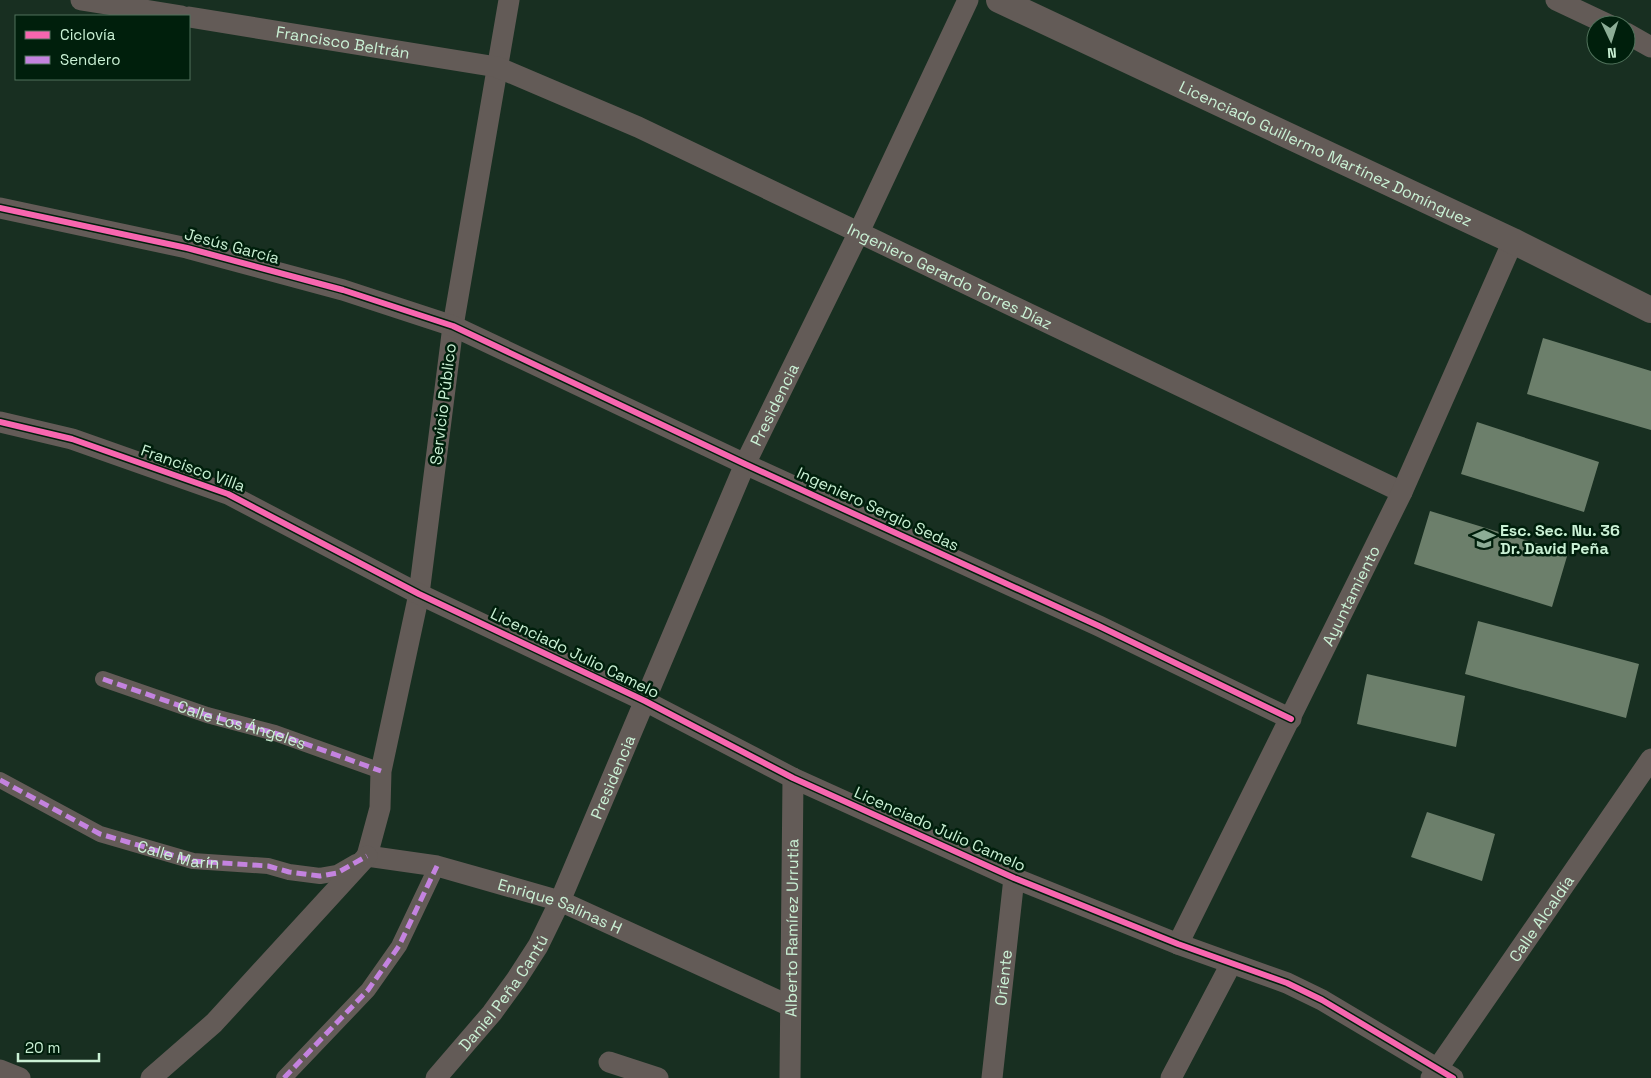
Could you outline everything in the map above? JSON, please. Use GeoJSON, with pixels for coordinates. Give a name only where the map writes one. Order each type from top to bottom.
{"type":"FeatureCollection","features":[{"type":"Feature","properties":{"kind":"street"},"geometry":{"type":"LineString","coordinates":[[80,0],[176,15]]}},
{"type":"Feature","properties":{"kind":"street","name":"Servicio Público"},"geometry":{"type":"LineString","coordinates":[[367,856],[380,808],[381,771],[419,594],[453,326],[509,0]]}},
{"type":"Feature","properties":{"kind":"street","name":"Presidencia"},"geometry":{"type":"LineString","coordinates":[[560,901],[744,464],[859,232],[968,0]]}},
{"type":"Feature","properties":{"kind":"street","name":"Licenciado Guillermo Martínez Domínguez"},"geometry":{"type":"LineString","coordinates":[[999,0],[1513,241],[1651,310]]}},
{"type":"Feature","properties":{"kind":"street"},"geometry":{"type":"LineString","coordinates":[[1556,0],[1588,15]]}},
{"type":"Feature","properties":{"kind":"street","name":"Francisco Beltrán"},"geometry":{"type":"LineString","coordinates":[[190,17],[497,67]]}},
{"type":"Feature","properties":{"kind":"street"},"geometry":{"type":"LineString","coordinates":[[1636,39],[1651,47]]}},
{"type":"Feature","properties":{"kind":"street","name":"Ingeniero Gerardo Torres Díaz"},"geometry":{"type":"LineString","coordinates":[[497,67],[638,127],[1402,492]]}},
{"type":"Feature","properties":{"kind":"street","name":"Jesús García"},"geometry":{"type":"LineString","coordinates":[[0,208],[196,250],[343,290],[453,326]]}},
{"type":"Feature","properties":{"kind":"street","name":"Ayuntamiento"},"geometry":{"type":"LineString","coordinates":[[1178,944],[1402,492],[1513,241]]}},
{"type":"Feature","properties":{"kind":"street","name":"Ingeniero Sergio Sedas"},"geometry":{"type":"LineString","coordinates":[[453,326],[744,464],[1099,626],[1291,719]]}},
{"type":"Feature","properties":{"kind":"street","name":"Francisco Villa"},"geometry":{"type":"LineString","coordinates":[[0,422],[72,439],[228,494],[419,594]]}},
{"type":"Feature","properties":{"kind":"street","name":"Licenciado Julio Camelo"},"geometry":{"type":"LineString","coordinates":[[419,594],[645,701],[793,778],[1014,878],[1178,944],[1231,964],[1261,972],[1322,1000],[1440,1075]]}},
{"type":"Feature","properties":{"kind":"street","name":"Calle Los Ángeles"},"geometry":{"type":"LineString","coordinates":[[103,679],[207,715],[275,733],[381,771]]}},
{"type":"Feature","properties":{"kind":"street","name":"Calle Alcaldía"},"geometry":{"type":"LineString","coordinates":[[1440,1075],[1651,759]]}},
{"type":"Feature","properties":{"kind":"street","name":"Alberto Ramírez Urrutia"},"geometry":{"type":"LineString","coordinates":[[790,1078],[793,778]]}},
{"type":"Feature","properties":{"kind":"street","name":"Calle Marín"},"geometry":{"type":"LineString","coordinates":[[0,780],[100,834],[193,861],[268,866],[289,872],[320,876],[337,873],[367,856]]}},
{"type":"Feature","properties":{"kind":"street"},"geometry":{"type":"LineString","coordinates":[[152,1078],[214,1022],[367,856]]}},
{"type":"Feature","properties":{"kind":"street","name":"Enrique Salinas H"},"geometry":{"type":"LineString","coordinates":[[367,856],[436,866],[560,901],[790,1006]]}},
{"type":"Feature","properties":{"kind":"street"},"geometry":{"type":"LineString","coordinates":[[284,1078],[368,990],[399,946],[436,866]]}},
{"type":"Feature","properties":{"kind":"street","name":"Oriente"},"geometry":{"type":"LineString","coordinates":[[992,1078],[1014,878]]}},
{"type":"Feature","properties":{"kind":"street","name":"Daniel Peña Cantú"},"geometry":{"type":"LineString","coordinates":[[436,1078],[492,1012],[516,980],[538,946],[560,901]]}},
{"type":"Feature","properties":{"kind":"street"},"geometry":{"type":"LineString","coordinates":[[1171,1078],[1231,964]]}},
{"type":"Feature","properties":{"kind":"street"},"geometry":{"type":"LineString","coordinates":[[609,1062],[657,1078]]}},
{"type":"Feature","properties":{"kind":"street"},"geometry":{"type":"LineString","coordinates":[[0,1070],[20,1078]]}},
{"type":"Feature","properties":{"kind":"building"},"geometry":{"type":"Polygon","coordinates":[[[1543,338],[1651,371],[1651,430],[1527,394],[1543,338]]]}},
{"type":"Feature","properties":{"kind":"building"},"geometry":{"type":"Polygon","coordinates":[[[1477,422],[1599,462],[1584,512],[1461,474],[1477,422]]]}},
{"type":"Feature","properties":{"kind":"building"},"geometry":{"type":"Polygon","coordinates":[[[1430,511],[1568,553],[1552,607],[1414,564],[1430,511]]]}},
{"type":"Feature","properties":{"kind":"building"},"geometry":{"type":"Polygon","coordinates":[[[1478,621],[1639,664],[1626,718],[1465,674],[1478,621]]]}},
{"type":"Feature","properties":{"kind":"building"},"geometry":{"type":"Polygon","coordinates":[[[1367,674],[1465,696],[1456,747],[1357,724],[1367,674]]]}},
{"type":"Feature","properties":{"kind":"building"},"geometry":{"type":"Polygon","coordinates":[[[1427,812],[1495,834],[1482,881],[1411,857],[1427,812]]]}},
{"type":"Feature","properties":{"kind":"marked path"},"geometry":{"type":"LineString","coordinates":[[103,679],[207,715],[275,733],[381,771]]}},
{"type":"Feature","properties":{"kind":"marked path"},"geometry":{"type":"LineString","coordinates":[[0,780],[100,834],[193,861],[268,866],[289,872],[320,876],[337,873],[367,856]]}},
{"type":"Feature","properties":{"kind":"marked path"},"geometry":{"type":"LineString","coordinates":[[284,1078],[368,990],[399,946],[437,866]]}},
{"type":"Feature","properties":{"kind":"cycle path"},"geometry":{"type":"LineString","coordinates":[[0,208],[187,248],[343,290],[453,326],[745,464],[1099,626],[1291,719]]}},
{"type":"Feature","properties":{"kind":"cycle path"},"geometry":{"type":"LineString","coordinates":[[0,422],[72,439],[228,494],[419,594],[645,701],[793,778],[1014,878],[1178,944],[1287,983],[1322,1000],[1453,1078]]}},
{"type":"Feature","properties":{"kind":"place","name":"Esc. Sec. Nu. 36 Dr. David Peña"},"geometry":{"type":"Point","coordinates":[1484,539]}}]}
